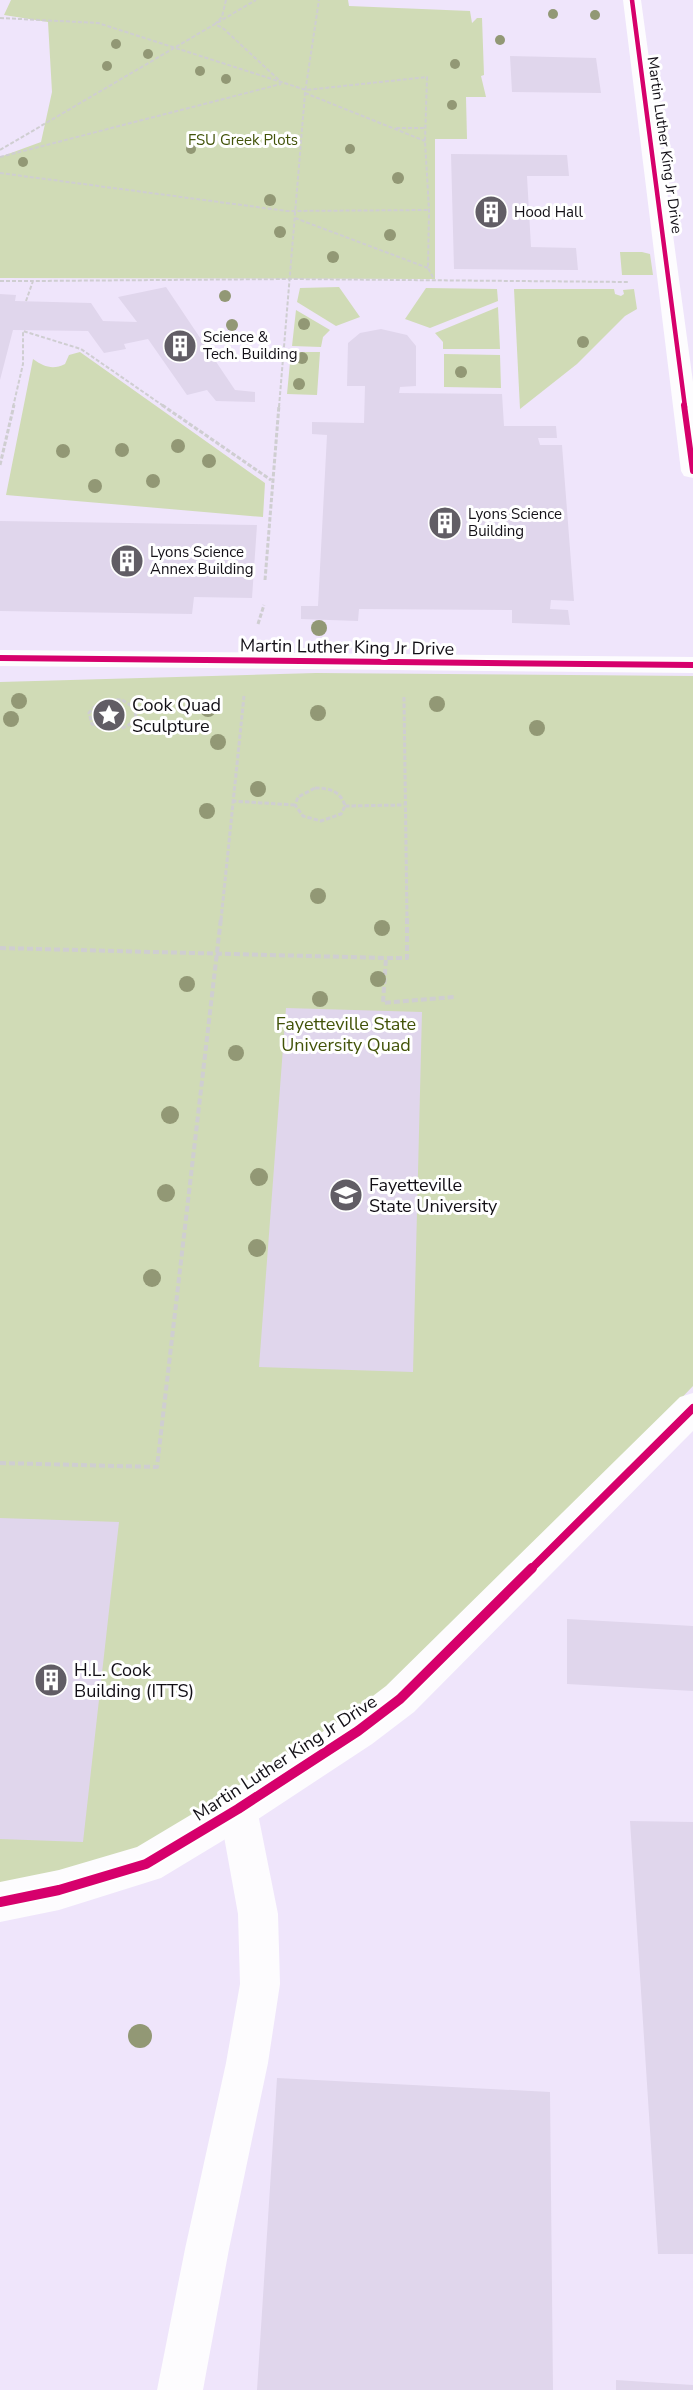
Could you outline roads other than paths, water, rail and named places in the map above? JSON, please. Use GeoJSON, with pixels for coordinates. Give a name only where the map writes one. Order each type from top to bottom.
{"type":"FeatureCollection","features":[{"type":"Feature","properties":{"kind":"street","name":"Martin Luther King Jr Drive"},"geometry":{"type":"LineString","coordinates":[[632,0],[693,471]]}},
{"type":"Feature","properties":{"kind":"street","name":"Martin Luther King Jr Drive"},"geometry":{"type":"LineString","coordinates":[[0,658],[693,664]]}},
{"type":"Feature","properties":{"kind":"street","name":"Martin Luther King Jr Drive"},"geometry":{"type":"LineString","coordinates":[[0,1902],[59,1890],[146,1864],[238,1809],[358,1731],[400,1699],[693,1408]]}},
{"type":"Feature","properties":{"kind":"lane"},"geometry":{"type":"LineString","coordinates":[[180,2390],[207,2249],[247,2063],[260,1984],[258,1914],[238,1809]]}},
{"type":"Feature","properties":{"kind":"place","name":"Hood Hall"},"geometry":{"type":"Point","coordinates":[491,212]}},
{"type":"Feature","properties":{"kind":"place","name":"Science & Tech. Building"},"geometry":{"type":"Point","coordinates":[180,346]}},
{"type":"Feature","properties":{"kind":"place","name":"Lyons Science Building"},"geometry":{"type":"Point","coordinates":[445,523]}},
{"type":"Feature","properties":{"kind":"place","name":"Lyons Science Annex Building"},"geometry":{"type":"Point","coordinates":[127,561]}},
{"type":"Feature","properties":{"kind":"place","name":"Cook Quad Sculpture"},"geometry":{"type":"Point","coordinates":[109,715]}},
{"type":"Feature","properties":{"kind":"place","name":"Fayetteville State University"},"geometry":{"type":"Point","coordinates":[346,1195]}},
{"type":"Feature","properties":{"kind":"place","name":"H.L. Cook Building (ITTS)"},"geometry":{"type":"Point","coordinates":[51,1680]}},
{"type":"Feature","properties":{"kind":"park label","name":"FSU Greek Plots"},"geometry":{"type":"Point","coordinates":[243,140]}},
{"type":"Feature","properties":{"kind":"park label","name":"Fayetteville State University Quad"},"geometry":{"type":"Point","coordinates":[346,1034]}}]}
